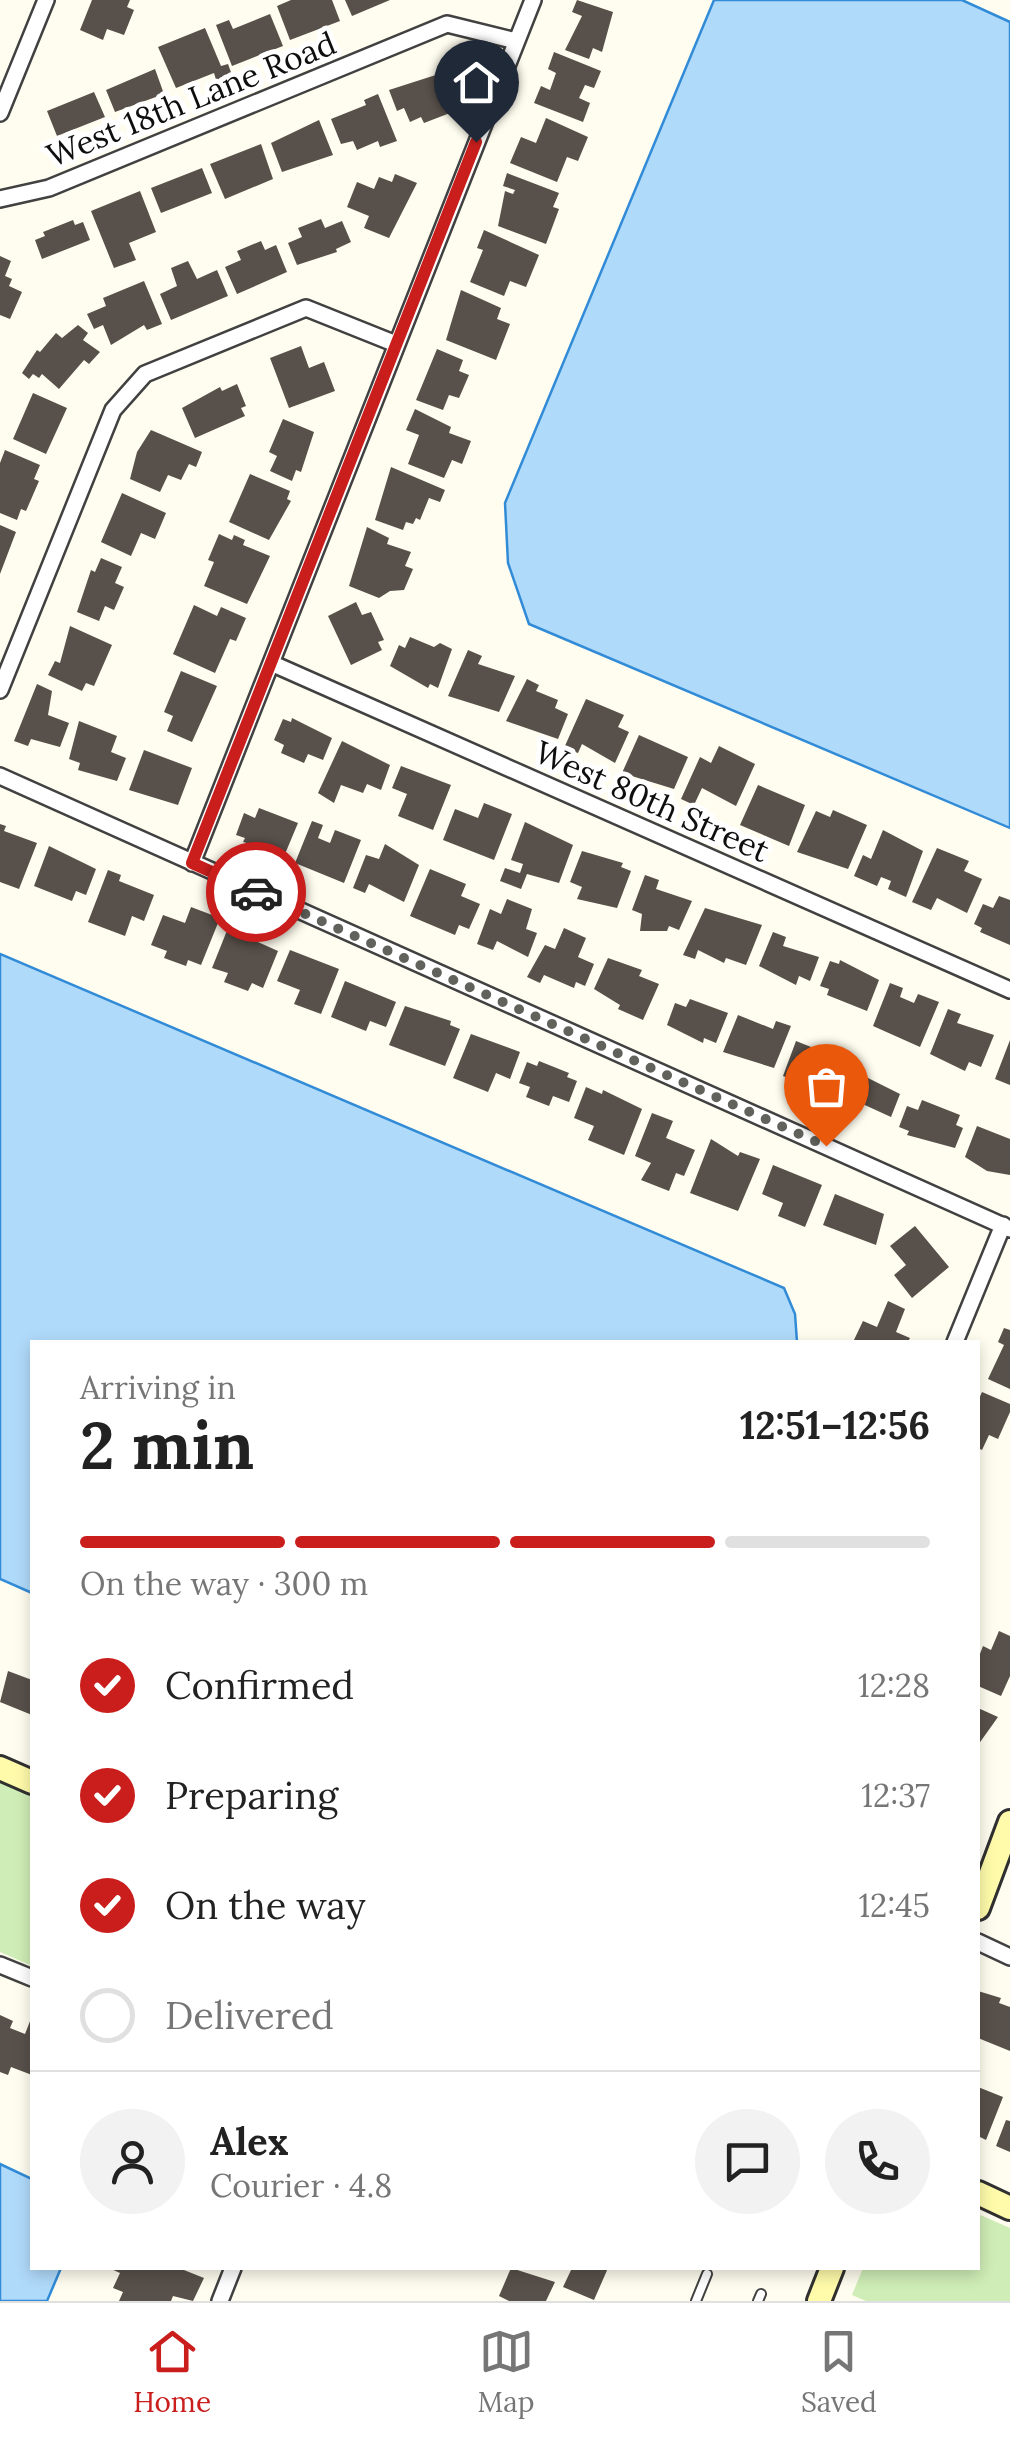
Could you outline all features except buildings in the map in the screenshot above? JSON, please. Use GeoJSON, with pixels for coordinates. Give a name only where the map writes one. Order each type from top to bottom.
{"type":"FeatureCollection","features":[{"type":"Feature","properties":{"kind":"street"},"geometry":{"type":"LineString","coordinates":[[0,112],[46,0]]}},
{"type":"Feature","properties":{"kind":"street"},"geometry":{"type":"LineString","coordinates":[[192,863],[534,0]]}},
{"type":"Feature","properties":{"kind":"street","name":"West 18th Lane Road"},"geometry":{"type":"LineString","coordinates":[[0,198],[48,188],[447,24],[516,41]]}},
{"type":"Feature","properties":{"kind":"street"},"geometry":{"type":"LineString","coordinates":[[0,690],[113,410],[144,374],[306,308],[396,344]]}},
{"type":"Feature","properties":{"kind":"street","name":"West 80th Street"},"geometry":{"type":"LineString","coordinates":[[271,663],[1010,990]]}},
{"type":"Feature","properties":{"kind":"street"},"geometry":{"type":"LineString","coordinates":[[0,776],[1006,1227],[956,1340]]}},
{"type":"Feature","properties":{"kind":"street"},"geometry":{"type":"LineString","coordinates":[[0,1768],[30,1781]]}},
{"type":"Feature","properties":{"kind":"street"},"geometry":{"type":"LineString","coordinates":[[980,1903],[1010,1822]]}},
{"type":"Feature","properties":{"kind":"street"},"geometry":{"type":"LineString","coordinates":[[980,1943],[1010,1957]]}},
{"type":"Feature","properties":{"kind":"street"},"geometry":{"type":"LineString","coordinates":[[0,1964],[30,1977]]}},
{"type":"Feature","properties":{"kind":"street"},"geometry":{"type":"LineString","coordinates":[[980,2194],[1010,2208]]}},
{"type":"Feature","properties":{"kind":"street"},"geometry":{"type":"LineString","coordinates":[[220,2301],[233,2270]]}},
{"type":"Feature","properties":{"kind":"street"},"geometry":{"type":"LineString","coordinates":[[819,2301],[831,2270]]}},
{"type":"Feature","properties":{"kind":"lane"},"geometry":{"type":"LineString","coordinates":[[696,2301],[707,2274]]}},
{"type":"Feature","properties":{"kind":"green space"},"geometry":{"type":"Polygon","coordinates":[[[0,1776],[30,1789],[30,1965],[0,1952],[0,1776]]]}},
{"type":"Feature","properties":{"kind":"green space"},"geometry":{"type":"Polygon","coordinates":[[[980,2215],[1010,2228],[1010,2301],[866,2301],[852,2295],[862,2270],[980,2270],[980,2215]]]}},
{"type":"Feature","properties":{"kind":"water"},"geometry":{"type":"Polygon","coordinates":[[[714,0],[962,0],[1010,22],[1010,828],[529,624],[508,563],[505,503],[714,0]]]}},
{"type":"Feature","properties":{"kind":"water"},"geometry":{"type":"Polygon","coordinates":[[[0,954],[784,1288],[795,1314],[797,1340],[30,1340],[30,1592],[0,1579],[0,954]]]}},
{"type":"Feature","properties":{"kind":"water"},"geometry":{"type":"Polygon","coordinates":[[[0,2164],[30,2178],[30,2270],[60,2270],[47,2301],[0,2301],[0,2164]]]}},
{"type":"Feature","properties":{"kind":"way so far"},"geometry":{"type":"LineString","coordinates":[[256,892],[826,1146]]}},
{"type":"Feature","properties":{"kind":"route"},"geometry":{"type":"LineString","coordinates":[[256,892],[192,863],[476,142]]}}]}
